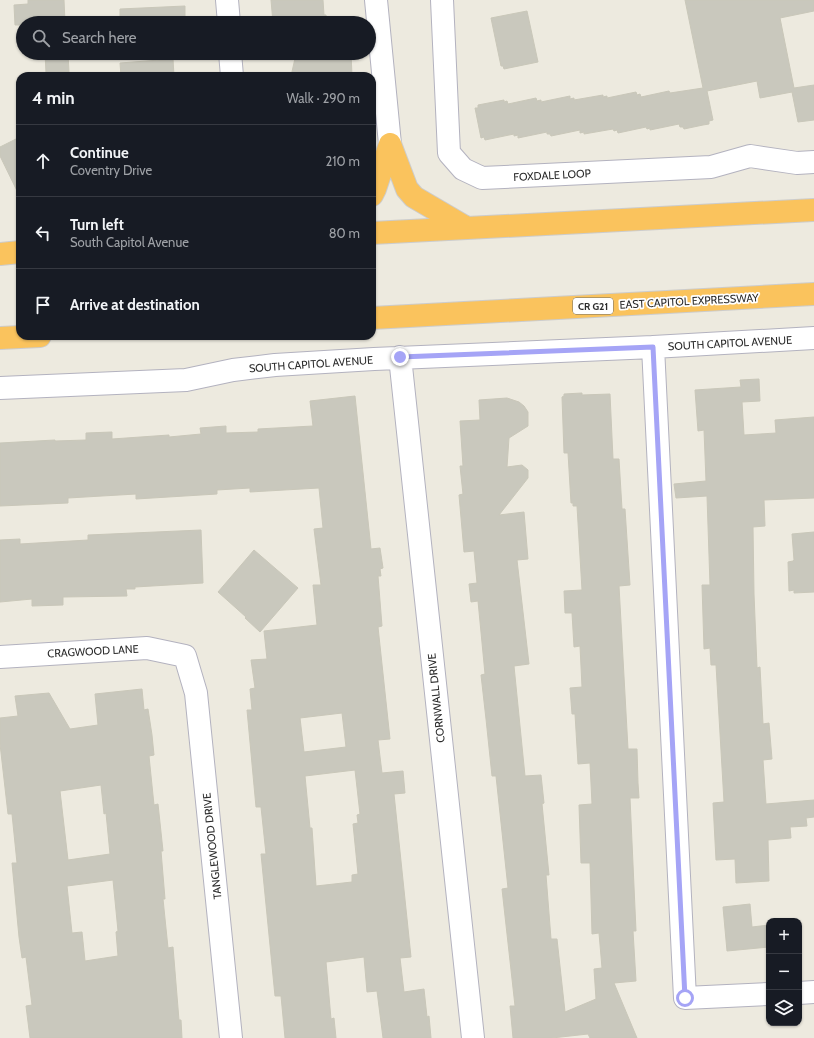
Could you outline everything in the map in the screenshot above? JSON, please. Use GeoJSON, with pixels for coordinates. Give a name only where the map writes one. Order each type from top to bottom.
{"type":"FeatureCollection","features":[{"type":"Feature","properties":{"kind":"highway"},"geometry":{"type":"LineString","coordinates":[[376,186],[390,144]]}},
{"type":"Feature","properties":{"kind":"highway"},"geometry":{"type":"LineString","coordinates":[[390,144],[408,189],[414,197],[467,228]]}},
{"type":"Feature","properties":{"kind":"highway"},"geometry":{"type":"LineString","coordinates":[[376,233],[814,210]]}},
{"type":"Feature","properties":{"kind":"highway"},"geometry":{"type":"LineString","coordinates":[[0,254],[16,252]]}},
{"type":"Feature","properties":{"kind":"highway","name":"EAST CAPITOL EXPRESSWAY"},"geometry":{"type":"LineString","coordinates":[[376,318],[814,294]]}},
{"type":"Feature","properties":{"kind":"highway"},"geometry":{"type":"LineString","coordinates":[[0,338],[16,337]]}},
{"type":"Feature","properties":{"kind":"street"},"geometry":{"type":"LineString","coordinates":[[227,0],[228,16]]}},
{"type":"Feature","properties":{"kind":"street"},"geometry":{"type":"LineString","coordinates":[[376,0],[390,144]]}},
{"type":"Feature","properties":{"kind":"street","name":"FOXDALE LOOP"},"geometry":{"type":"LineString","coordinates":[[442,0],[449,153],[462,169],[482,178],[711,167],[750,156],[797,163],[814,162]]}},
{"type":"Feature","properties":{"kind":"street"},"geometry":{"type":"LineString","coordinates":[[231,60],[232,72]]}},
{"type":"Feature","properties":{"kind":"street","name":"SOUTH CAPITOL AVENUE"},"geometry":{"type":"LineString","coordinates":[[0,388],[186,380],[233,370],[275,365],[400,357],[653,347],[814,338]]}},
{"type":"Feature","properties":{"kind":"street"},"geometry":{"type":"LineString","coordinates":[[653,347],[685,998],[766,994]]}},
{"type":"Feature","properties":{"kind":"street","name":"CORNWALL DRIVE"},"geometry":{"type":"LineString","coordinates":[[400,357],[473,1038]]}},
{"type":"Feature","properties":{"kind":"street","name":"CRAGWOOD LANE"},"geometry":{"type":"LineString","coordinates":[[0,657],[147,648],[185,656]]}},
{"type":"Feature","properties":{"kind":"street","name":"TANGLEWOOD DRIVE"},"geometry":{"type":"LineString","coordinates":[[185,656],[196,693],[231,1038]]}},
{"type":"Feature","properties":{"kind":"street"},"geometry":{"type":"LineString","coordinates":[[802,993],[814,992]]}},
{"type":"Feature","properties":{"kind":"building"},"geometry":{"type":"Polygon","coordinates":[[[28,0],[64,0],[65,16],[16,16],[15,25],[14,5],[28,4],[28,0]]]}},
{"type":"Feature","properties":{"kind":"building"},"geometry":{"type":"Polygon","coordinates":[[[271,0],[323,0],[324,15],[326,16],[272,16],[271,0]]]}},
{"type":"Feature","properties":{"kind":"building"},"geometry":{"type":"Polygon","coordinates":[[[685,0],[814,0],[814,11],[780,18],[794,88],[814,85],[814,120],[798,122],[792,92],[760,98],[757,81],[707,91],[713,120],[709,121],[709,124],[684,129],[683,127],[680,127],[679,124],[650,130],[650,128],[647,129],[646,127],[618,133],[617,130],[614,131],[613,129],[584,134],[584,132],[580,133],[580,130],[551,136],[550,134],[547,134],[547,132],[518,138],[518,135],[514,136],[514,134],[485,140],[484,137],[481,138],[475,108],[478,108],[478,105],[504,100],[504,102],[507,101],[508,104],[536,98],[537,101],[541,100],[541,102],[570,96],[570,99],[574,98],[574,100],[603,95],[603,97],[607,96],[607,98],[636,92],[637,95],[640,94],[641,97],[669,91],[670,93],[703,88],[685,0]]]}},
{"type":"Feature","properties":{"kind":"building"},"geometry":{"type":"Polygon","coordinates":[[[185,6],[185,16],[120,16],[120,9],[185,6]]]}},
{"type":"Feature","properties":{"kind":"building"},"geometry":{"type":"Polygon","coordinates":[[[527,11],[538,62],[504,69],[503,66],[501,66],[491,18],[527,11]]]}},
{"type":"Feature","properties":{"kind":"building"},"geometry":{"type":"Polygon","coordinates":[[[45,60],[68,60],[69,72],[46,72],[45,60]]]}},
{"type":"Feature","properties":{"kind":"building"},"geometry":{"type":"Polygon","coordinates":[[[173,60],[174,72],[121,72],[120,63],[173,60]]]}},
{"type":"Feature","properties":{"kind":"building"},"geometry":{"type":"Polygon","coordinates":[[[295,60],[351,60],[352,72],[292,72],[295,60]]]}},
{"type":"Feature","properties":{"kind":"building"},"geometry":{"type":"Polygon","coordinates":[[[16,139],[16,189],[0,156],[0,147],[16,139]]]}},
{"type":"Feature","properties":{"kind":"building"},"geometry":{"type":"Polygon","coordinates":[[[759,379],[760,401],[742,402],[744,435],[776,433],[775,420],[814,417],[814,498],[764,500],[765,526],[753,527],[757,668],[760,667],[763,724],[769,723],[772,759],[763,760],[766,804],[814,800],[814,817],[806,818],[807,826],[790,827],[791,838],[768,840],[769,881],[736,883],[735,859],[716,860],[713,803],[724,802],[716,665],[711,665],[710,648],[704,649],[702,585],[710,585],[707,496],[676,498],[674,484],[706,481],[704,430],[698,431],[695,390],[741,387],[740,380],[759,379]]]}},
{"type":"Feature","properties":{"kind":"building"},"geometry":{"type":"Polygon","coordinates":[[[582,393],[582,395],[610,394],[613,459],[619,459],[622,509],[625,509],[630,585],[619,586],[628,749],[637,749],[639,798],[630,798],[636,931],[633,931],[636,981],[614,983],[637,1038],[590,1038],[588,1034],[552,1038],[513,1038],[510,1006],[515,1006],[502,889],[508,888],[496,776],[492,776],[481,675],[485,674],[478,601],[471,602],[469,584],[477,583],[474,551],[464,552],[459,495],[463,494],[460,466],[463,466],[460,421],[480,420],[479,400],[507,398],[519,402],[528,412],[528,426],[509,438],[507,467],[522,465],[528,470],[528,478],[499,515],[524,512],[528,559],[517,560],[529,664],[514,666],[525,776],[541,775],[544,803],[542,804],[549,875],[546,875],[551,939],[557,939],[565,1012],[596,999],[594,969],[602,968],[599,933],[592,934],[590,863],[581,863],[579,805],[592,804],[590,763],[578,764],[575,714],[572,714],[570,688],[582,687],[580,646],[574,647],[572,613],[565,613],[564,591],[582,590],[577,506],[573,506],[573,503],[571,503],[568,453],[564,453],[562,397],[564,394],[582,393]]]}},
{"type":"Feature","properties":{"kind":"building"},"geometry":{"type":"Polygon","coordinates":[[[355,396],[371,549],[380,548],[383,568],[380,569],[381,576],[378,576],[382,626],[378,627],[390,739],[378,740],[382,773],[403,771],[405,793],[394,794],[411,957],[400,958],[404,992],[424,989],[431,1038],[383,1038],[377,991],[367,992],[364,957],[326,962],[331,1019],[334,1018],[336,1038],[285,1038],[281,996],[275,996],[261,854],[266,854],[261,807],[256,807],[247,710],[252,710],[250,689],[255,688],[251,660],[267,659],[264,631],[317,625],[313,585],[321,585],[314,529],[323,528],[319,488],[250,492],[250,488],[217,490],[217,494],[136,499],[136,494],[68,498],[68,503],[0,506],[0,443],[86,440],[86,433],[112,432],[112,439],[169,435],[169,437],[201,434],[200,428],[226,426],[226,433],[258,432],[258,429],[313,426],[310,401],[355,396]],[[342,713],[300,718],[304,752],[346,747],[342,713]],[[355,770],[305,776],[310,828],[312,828],[316,886],[352,882],[352,875],[358,874],[353,824],[358,823],[357,815],[360,814],[355,770]]]}},
{"type":"Feature","properties":{"kind":"building"},"geometry":{"type":"Polygon","coordinates":[[[201,530],[203,583],[135,587],[135,589],[126,589],[127,596],[63,597],[63,605],[32,606],[32,599],[0,602],[0,540],[20,539],[20,544],[88,540],[88,535],[201,530]]]}},
{"type":"Feature","properties":{"kind":"building"},"geometry":{"type":"Polygon","coordinates":[[[814,532],[814,592],[794,593],[794,590],[789,591],[788,562],[794,560],[792,534],[814,532]]]}},
{"type":"Feature","properties":{"kind":"building"},"geometry":{"type":"Polygon","coordinates":[[[254,550],[298,588],[260,632],[245,618],[246,617],[218,592],[254,550]]]}},
{"type":"Feature","properties":{"kind":"building"},"geometry":{"type":"Polygon","coordinates":[[[142,689],[144,710],[148,709],[154,755],[149,756],[154,805],[158,804],[163,851],[161,851],[165,899],[163,899],[168,948],[173,947],[179,1020],[181,1020],[182,1038],[30,1038],[26,1006],[32,1005],[26,957],[22,958],[19,937],[12,863],[17,863],[12,814],[8,814],[0,744],[0,718],[18,716],[15,696],[49,693],[70,729],[98,725],[95,694],[142,689]],[[101,785],[60,791],[68,860],[110,854],[106,813],[104,814],[101,785]],[[113,880],[67,886],[72,933],[82,932],[85,961],[118,956],[116,932],[118,931],[113,880]]]}},
{"type":"Feature","properties":{"kind":"building"},"geometry":{"type":"Polygon","coordinates":[[[750,904],[752,927],[766,925],[766,947],[727,951],[723,907],[750,904]]]}},
{"type":"Feature","properties":{"kind":"route"},"geometry":{"type":"LineString","coordinates":[[400,357],[653,347],[685,998]]}}]}
